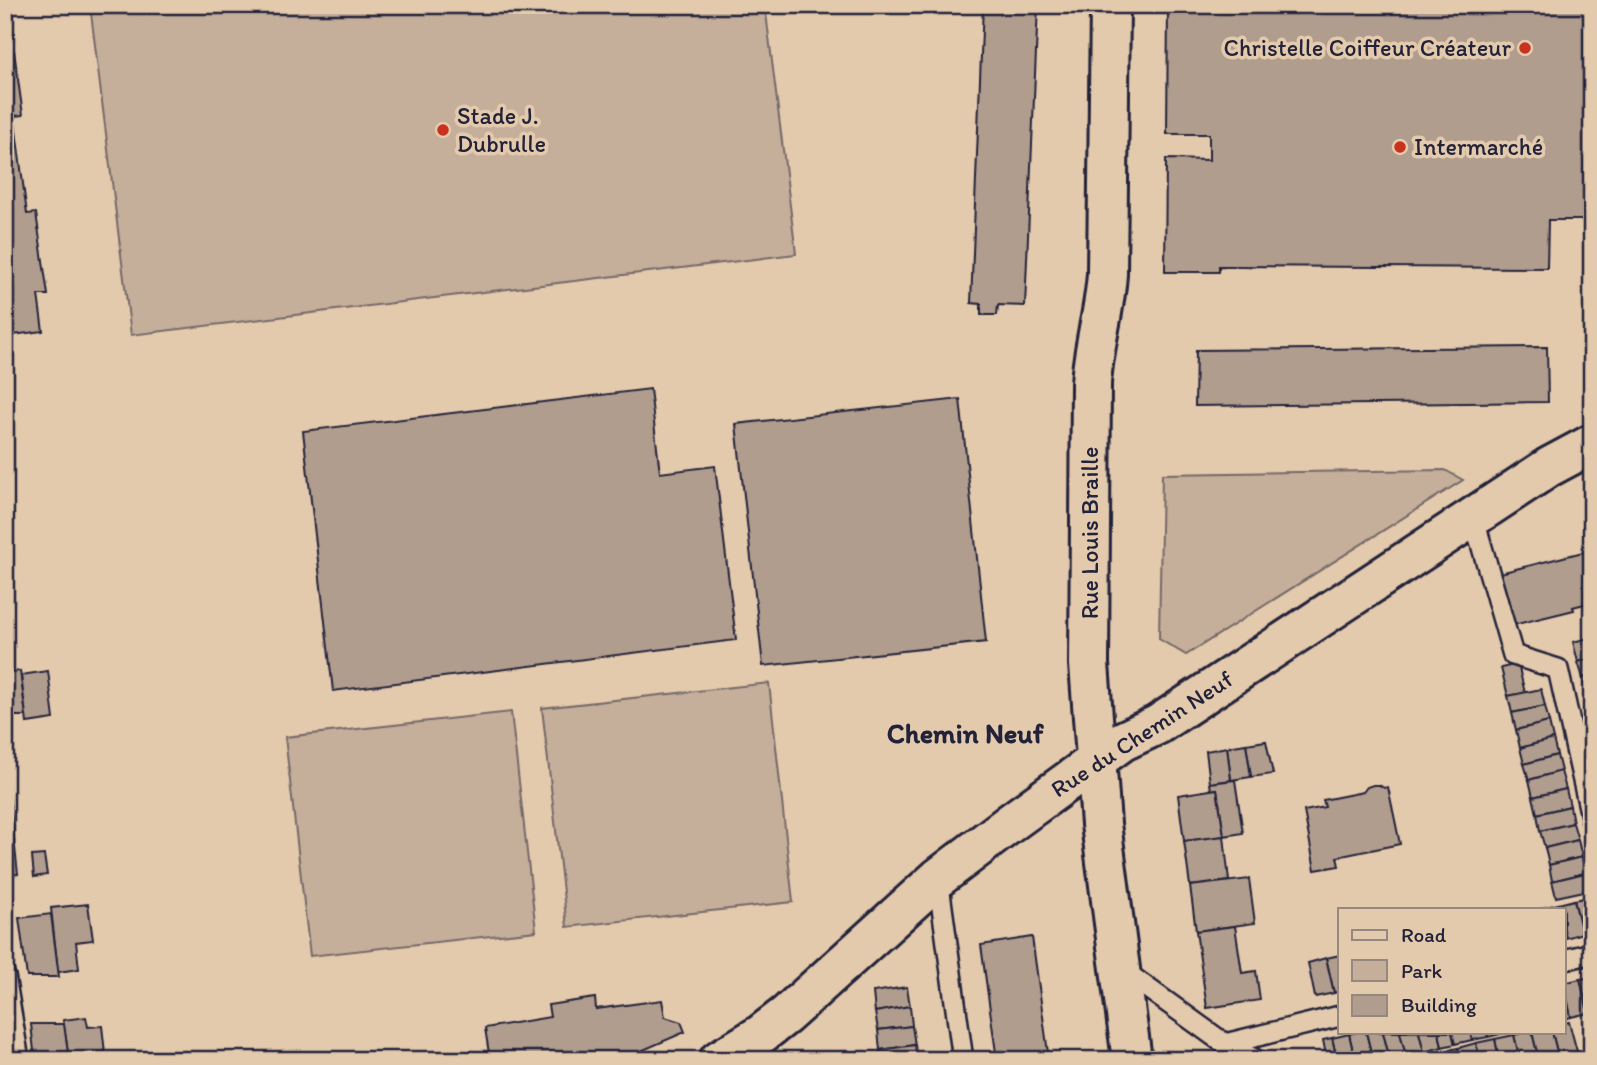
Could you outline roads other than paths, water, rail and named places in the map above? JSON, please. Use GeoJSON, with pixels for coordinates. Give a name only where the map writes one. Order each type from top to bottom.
{"type":"FeatureCollection","features":[{"type":"Feature","properties":{"kind":"street","name":"Rue Louis Braille"},"geometry":{"type":"LineString","coordinates":[[1110,5],[1107,273],[1091,384],[1088,664],[1101,824],[1132,1060]]}},
{"type":"Feature","properties":{"kind":"street","name":"Rue du Chemin Neuf"},"geometry":{"type":"LineString","coordinates":[[719,1060],[786,1015],[938,878],[1097,759],[1123,741],[1168,717],[1549,467],[1592,444]]}},
{"type":"Feature","properties":{"kind":"lane"},"geometry":{"type":"LineString","coordinates":[[1474,516],[1513,655],[1558,669],[1592,821]]}},
{"type":"Feature","properties":{"kind":"lane"},"geometry":{"type":"LineString","coordinates":[[938,878],[963,1060]]}},
{"type":"Feature","properties":{"kind":"lane"},"geometry":{"type":"LineString","coordinates":[[1566,960],[1592,953]]}},
{"type":"Feature","properties":{"kind":"lane"},"geometry":{"type":"LineString","coordinates":[[1120,968],[1225,1044],[1256,1060]]}},
{"type":"Feature","properties":{"kind":"lane"},"geometry":{"type":"LineString","coordinates":[[5,976],[19,1060]]}},
{"type":"Feature","properties":{"kind":"lane"},"geometry":{"type":"LineString","coordinates":[[1225,1044],[1338,1016]]}},
{"type":"Feature","properties":{"kind":"place","name":"Christelle Coiffeur Créateur"},"geometry":{"type":"Point","coordinates":[1525,48]}},
{"type":"Feature","properties":{"kind":"place","name":"Stade J. Dubrulle"},"geometry":{"type":"Point","coordinates":[443,130]}},
{"type":"Feature","properties":{"kind":"place","name":"Intermarché"},"geometry":{"type":"Point","coordinates":[1400,147]}},
{"type":"Feature","properties":{"kind":"district","name":"Chemin Neuf"},"geometry":{"type":"Point","coordinates":[965,733]}}]}
